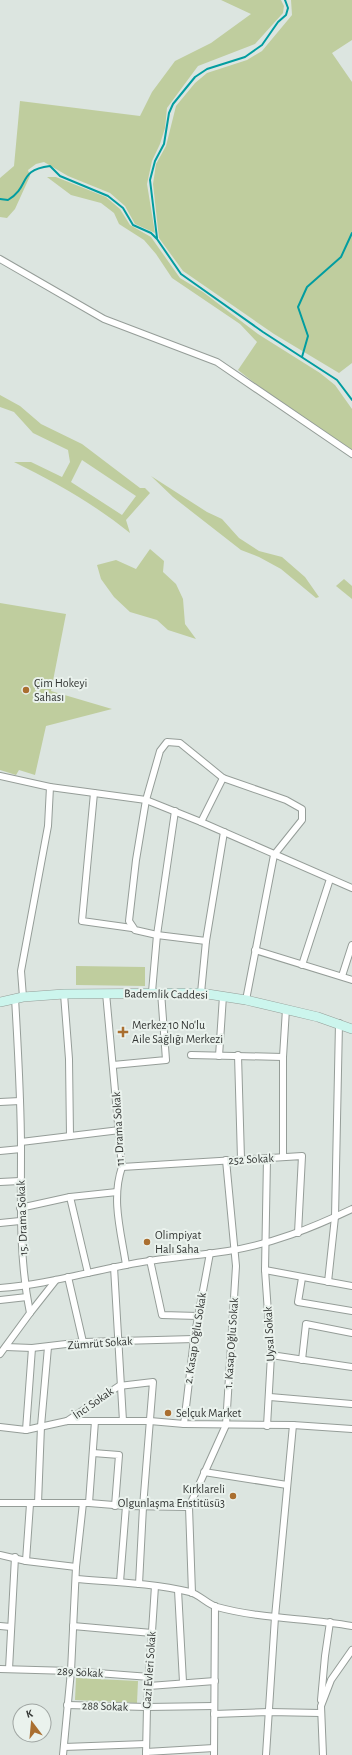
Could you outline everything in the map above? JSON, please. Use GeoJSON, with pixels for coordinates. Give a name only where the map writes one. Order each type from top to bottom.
{"type":"FeatureCollection","features":[{"type":"Feature","properties":{"kind":"street"},"geometry":{"type":"LineString","coordinates":[[0,259],[104,319],[217,362],[352,454]]}},
{"type":"Feature","properties":{"kind":"street"},"geometry":{"type":"LineString","coordinates":[[132,928],[128,917],[146,800],[160,751],[167,742],[180,743],[223,778],[286,800],[302,809],[302,820],[274,855],[246,1000]]}},
{"type":"Feature","properties":{"kind":"street"},"geometry":{"type":"LineString","coordinates":[[0,776],[50,787],[146,800],[201,822],[352,888]]}},
{"type":"Feature","properties":{"kind":"street"},"geometry":{"type":"LineString","coordinates":[[201,822],[223,778]]}},
{"type":"Feature","properties":{"kind":"street","name":"15. Drama Sokak"},"geometry":{"type":"LineString","coordinates":[[30,1312],[25,1286],[20,1222],[21,1145],[19,998],[21,971],[48,826],[50,787]]}},
{"type":"Feature","properties":{"kind":"street"},"geometry":{"type":"LineString","coordinates":[[94,793],[82,921],[132,928],[157,935],[206,941]]}},
{"type":"Feature","properties":{"kind":"street"},"geometry":{"type":"LineString","coordinates":[[113,1065],[166,1060],[156,992],[157,935],[175,811]]}},
{"type":"Feature","properties":{"kind":"street"},"geometry":{"type":"LineString","coordinates":[[201,992],[206,941],[224,832]]}},
{"type":"Feature","properties":{"kind":"street"},"geometry":{"type":"LineString","coordinates":[[302,964],[330,879]]}},
{"type":"Feature","properties":{"kind":"street"},"geometry":{"type":"LineString","coordinates":[[342,976],[352,945]]}},
{"type":"Feature","properties":{"kind":"street"},"geometry":{"type":"LineString","coordinates":[[255,950],[352,980]]}},
{"type":"Feature","properties":{"kind":"street","name":"Bademlik Caddesi"},"geometry":{"type":"LineString","coordinates":[[0,1002],[19,998],[64,994],[201,992],[286,1009],[339,1023],[352,1029]]}},
{"type":"Feature","properties":{"kind":"street","name":"11. Drama Sokak"},"geometry":{"type":"LineString","coordinates":[[106,993],[120,1130],[122,1167],[118,1179],[116,1199],[126,1265]]}},
{"type":"Feature","properties":{"kind":"street"},"geometry":{"type":"LineString","coordinates":[[64,994],[69,1058],[70,1136]]}},
{"type":"Feature","properties":{"kind":"street"},"geometry":{"type":"LineString","coordinates":[[219,1056],[223,996]]}},
{"type":"Feature","properties":{"kind":"street"},"geometry":{"type":"LineString","coordinates":[[283,1157],[283,1057],[286,1009]]}},
{"type":"Feature","properties":{"kind":"street"},"geometry":{"type":"LineString","coordinates":[[328,1282],[335,1217],[339,1023]]}},
{"type":"Feature","properties":{"kind":"street"},"geometry":{"type":"LineString","coordinates":[[191,1055],[283,1057]]}},
{"type":"Feature","properties":{"kind":"street"},"geometry":{"type":"LineString","coordinates":[[238,1056],[241,1159]]}},
{"type":"Feature","properties":{"kind":"street"},"geometry":{"type":"LineString","coordinates":[[0,1102],[20,1101]]}},
{"type":"Feature","properties":{"kind":"street"},"geometry":{"type":"LineString","coordinates":[[0,1151],[21,1145],[70,1136],[120,1130]]}},
{"type":"Feature","properties":{"kind":"street","name":"252 Sokak"},"geometry":{"type":"LineString","coordinates":[[122,1167],[302,1156],[298,1233]]}},
{"type":"Feature","properties":{"kind":"street","name":"Uysal Sokak"},"geometry":{"type":"LineString","coordinates":[[267,1158],[265,1270],[271,1355],[268,1426]]}},
{"type":"Feature","properties":{"kind":"street","name":"1. Kasap Oğlu Sokak"},"geometry":{"type":"LineString","coordinates":[[189,1507],[226,1425],[236,1266],[226,1160]]}},
{"type":"Feature","properties":{"kind":"street"},"geometry":{"type":"LineString","coordinates":[[0,1182],[20,1181]]}},
{"type":"Feature","properties":{"kind":"street"},"geometry":{"type":"LineString","coordinates":[[20,1208],[70,1197],[117,1192]]}},
{"type":"Feature","properties":{"kind":"street"},"geometry":{"type":"LineString","coordinates":[[70,1197],[88,1273]]}},
{"type":"Feature","properties":{"kind":"street"},"geometry":{"type":"LineString","coordinates":[[0,1288],[25,1286],[68,1278],[150,1260],[235,1250],[266,1243],[298,1233],[352,1209]]}},
{"type":"Feature","properties":{"kind":"street"},"geometry":{"type":"LineString","coordinates":[[0,1223],[20,1222]]}},
{"type":"Feature","properties":{"kind":"street","name":"2. Kasap Oğlu Sokak"},"geometry":{"type":"LineString","coordinates":[[184,1424],[194,1339],[210,1252]]}},
{"type":"Feature","properties":{"kind":"street"},"geometry":{"type":"LineString","coordinates":[[150,1260],[162,1315],[198,1316]]}},
{"type":"Feature","properties":{"kind":"street"},"geometry":{"type":"LineString","coordinates":[[114,1267],[119,1386],[123,1421]]}},
{"type":"Feature","properties":{"kind":"street"},"geometry":{"type":"LineString","coordinates":[[265,1270],[352,1286]]}},
{"type":"Feature","properties":{"kind":"street"},"geometry":{"type":"LineString","coordinates":[[68,1278],[83,1342]]}},
{"type":"Feature","properties":{"kind":"street"},"geometry":{"type":"LineString","coordinates":[[302,1278],[298,1302],[352,1311]]}},
{"type":"Feature","properties":{"kind":"street"},"geometry":{"type":"LineString","coordinates":[[0,1354],[30,1312],[56,1280]]}},
{"type":"Feature","properties":{"kind":"street"},"geometry":{"type":"LineString","coordinates":[[0,1300],[27,1297]]}},
{"type":"Feature","properties":{"kind":"street"},"geometry":{"type":"LineString","coordinates":[[302,1360],[306,1324],[352,1333]]}},
{"type":"Feature","properties":{"kind":"street","name":"Zümrüt Sokak"},"geometry":{"type":"LineString","coordinates":[[6,1347],[32,1348],[83,1342],[194,1339]]}},
{"type":"Feature","properties":{"kind":"street"},"geometry":{"type":"LineString","coordinates":[[38,1503],[41,1426],[48,1347]]}},
{"type":"Feature","properties":{"kind":"street"},"geometry":{"type":"LineString","coordinates":[[26,1430],[32,1348]]}},
{"type":"Feature","properties":{"kind":"street"},"geometry":{"type":"LineString","coordinates":[[271,1355],[352,1367]]}},
{"type":"Feature","properties":{"kind":"street","name":"İnci Sokak"},"geometry":{"type":"LineString","coordinates":[[67,1422],[119,1386],[153,1382],[150,1421]]}},
{"type":"Feature","properties":{"kind":"street"},"geometry":{"type":"LineString","coordinates":[[270,1397],[352,1404]]}},
{"type":"Feature","properties":{"kind":"street"},"geometry":{"type":"LineString","coordinates":[[63,1755],[71,1671],[76,1567],[93,1453],[96,1421]]}},
{"type":"Feature","properties":{"kind":"street"},"geometry":{"type":"LineString","coordinates":[[139,1584],[150,1421]]}},
{"type":"Feature","properties":{"kind":"street"},"geometry":{"type":"LineString","coordinates":[[0,1427],[26,1430],[67,1422],[150,1421],[184,1424],[268,1426],[293,1425],[352,1429]]}},
{"type":"Feature","properties":{"kind":"street"},"geometry":{"type":"LineString","coordinates":[[266,1755],[275,1617],[293,1425]]}},
{"type":"Feature","properties":{"kind":"street"},"geometry":{"type":"LineString","coordinates":[[93,1453],[118,1455],[115,1506]]}},
{"type":"Feature","properties":{"kind":"street"},"geometry":{"type":"LineString","coordinates":[[204,1472],[287,1485]]}},
{"type":"Feature","properties":{"kind":"street"},"geometry":{"type":"LineString","coordinates":[[0,1503],[86,1503],[115,1506],[189,1507],[192,1593]]}},
{"type":"Feature","properties":{"kind":"street"},"geometry":{"type":"LineString","coordinates":[[26,1561],[30,1504]]}},
{"type":"Feature","properties":{"kind":"street"},"geometry":{"type":"LineString","coordinates":[[120,1582],[126,1506]]}},
{"type":"Feature","properties":{"kind":"street"},"geometry":{"type":"LineString","coordinates":[[0,1555],[15,1557],[26,1561],[76,1567]]}},
{"type":"Feature","properties":{"kind":"street"},"geometry":{"type":"LineString","coordinates":[[9,1669],[15,1557]]}},
{"type":"Feature","properties":{"kind":"street"},"geometry":{"type":"LineString","coordinates":[[76,1579],[155,1586],[192,1593],[215,1606],[275,1617],[330,1622],[352,1626]]}},
{"type":"Feature","properties":{"kind":"street","name":"Gazi Evleri Sokak"},"geometry":{"type":"LineString","coordinates":[[146,1753],[147,1707],[155,1586]]}},
{"type":"Feature","properties":{"kind":"street"},"geometry":{"type":"LineString","coordinates":[[178,1590],[183,1682]]}},
{"type":"Feature","properties":{"kind":"street"},"geometry":{"type":"LineString","coordinates":[[214,1755],[215,1606]]}},
{"type":"Feature","properties":{"kind":"street"},"geometry":{"type":"LineString","coordinates":[[324,1755],[320,1713],[325,1656],[330,1622]]}},
{"type":"Feature","properties":{"kind":"street"},"geometry":{"type":"LineString","coordinates":[[0,1626],[11,1627]]}},
{"type":"Feature","properties":{"kind":"street"},"geometry":{"type":"LineString","coordinates":[[73,1626],[152,1633]]}},
{"type":"Feature","properties":{"kind":"street"},"geometry":{"type":"LineString","coordinates":[[321,1706],[331,1680],[352,1650]]}},
{"type":"Feature","properties":{"kind":"street","name":"289 Sokak"},"geometry":{"type":"LineString","coordinates":[[0,1669],[71,1671],[150,1677]]}},
{"type":"Feature","properties":{"kind":"street"},"geometry":{"type":"LineString","coordinates":[[149,1686],[183,1682],[215,1681]]}},
{"type":"Feature","properties":{"kind":"street","name":"288 Sokak"},"geometry":{"type":"LineString","coordinates":[[67,1705],[147,1707],[214,1706]]}},
{"type":"Feature","properties":{"kind":"street"},"geometry":{"type":"LineString","coordinates":[[214,1714],[269,1712],[320,1713]]}},
{"type":"Feature","properties":{"kind":"street"},"geometry":{"type":"LineString","coordinates":[[64,1747],[146,1744]]}},
{"type":"Feature","properties":{"kind":"street"},"geometry":{"type":"LineString","coordinates":[[146,1753],[214,1748]]}},
{"type":"Feature","properties":{"kind":"green space"},"geometry":{"type":"Polygon","coordinates":[[[221,0],[281,0],[284,6],[283,13],[255,44],[198,66],[167,108],[165,128],[160,144],[152,161],[147,184],[155,233],[135,224],[125,206],[110,193],[68,176],[44,162],[36,164],[28,170],[30,176],[15,209],[7,218],[0,217],[0,178],[14,166],[20,101],[140,116],[152,92],[175,61],[211,43],[251,14],[221,0]]]}},
{"type":"Feature","properties":{"kind":"green space"},"geometry":{"type":"Polygon","coordinates":[[[291,0],[352,0],[352,40],[332,53],[352,82],[352,363],[339,373],[274,334],[183,271],[159,238],[153,184],[156,164],[166,146],[176,106],[195,83],[207,73],[247,60],[262,51],[292,15],[291,0]]]}},
{"type":"Feature","properties":{"kind":"green space"},"geometry":{"type":"Polygon","coordinates":[[[47,177],[56,177],[106,197],[120,209],[130,225],[151,237],[180,278],[203,292],[258,334],[320,373],[335,385],[352,409],[352,450],[280,403],[238,370],[257,342],[240,324],[172,278],[156,254],[144,240],[119,224],[114,213],[101,203],[71,195],[47,177]]]}},
{"type":"Feature","properties":{"kind":"green space"},"geometry":{"type":"Polygon","coordinates":[[[0,395],[20,406],[41,424],[82,444],[140,488],[145,488],[150,493],[126,520],[130,533],[102,512],[74,494],[14,462],[31,462],[62,477],[70,462],[68,450],[33,433],[14,412],[0,407],[0,395]],[[82,460],[71,482],[122,515],[136,496],[82,460]]]}},
{"type":"Feature","properties":{"kind":"green space"},"geometry":{"type":"Polygon","coordinates":[[[151,476],[207,512],[222,519],[239,538],[259,551],[282,557],[305,577],[319,597],[316,598],[281,569],[259,557],[241,550],[173,497],[151,476]]]}},
{"type":"Feature","properties":{"kind":"green space"},"geometry":{"type":"Polygon","coordinates":[[[150,549],[164,561],[163,572],[176,584],[183,599],[185,624],[196,639],[168,630],[157,620],[130,612],[114,597],[101,579],[97,565],[116,560],[136,569],[150,549]]]}},
{"type":"Feature","properties":{"kind":"green space"},"geometry":{"type":"Polygon","coordinates":[[[344,579],[352,586],[352,599],[336,586],[344,579]]]}},
{"type":"Feature","properties":{"kind":"green space","name":"Çim Hokeyi Sahası"},"geometry":{"type":"Polygon","coordinates":[[[0,603],[66,614],[51,691],[112,709],[46,726],[35,775],[19,770],[16,775],[0,770],[0,603]]]}},
{"type":"Feature","properties":{"kind":"green space"},"geometry":{"type":"Polygon","coordinates":[[[76,966],[145,967],[145,986],[76,985],[76,966]]]}},
{"type":"Feature","properties":{"kind":"green space"},"geometry":{"type":"Polygon","coordinates":[[[76,1678],[138,1681],[137,1703],[75,1700],[76,1678]]]}},
{"type":"Feature","properties":{"kind":"waterway"},"geometry":{"type":"LineString","coordinates":[[157,238],[150,180],[155,161],[164,144],[169,113],[173,104],[195,77],[207,69],[245,57],[262,45],[278,22],[286,15],[288,8],[285,0]]}},
{"type":"Feature","properties":{"kind":"waterway"},"geometry":{"type":"LineString","coordinates":[[0,199],[8,200],[20,189],[28,175],[40,168],[50,166],[60,176],[108,196],[123,208],[133,225],[151,233],[157,239],[181,274],[263,332],[337,380],[352,400]]}},
{"type":"Feature","properties":{"kind":"waterway"},"geometry":{"type":"LineString","coordinates":[[302,357],[308,336],[298,307],[307,287],[341,257],[352,233]]}},
{"type":"Feature","properties":{"kind":"place","name":"Çim Hokeyi Sahası"},"geometry":{"type":"Point","coordinates":[26,690]}},
{"type":"Feature","properties":{"kind":"place","name":"Merkez 10 No'lu Aile Sağlığı Merkezi"},"geometry":{"type":"Point","coordinates":[123,1032]}},
{"type":"Feature","properties":{"kind":"place","name":"Olimpiyat Halı Saha"},"geometry":{"type":"Point","coordinates":[147,1242]}},
{"type":"Feature","properties":{"kind":"place","name":"Selçuk Market"},"geometry":{"type":"Point","coordinates":[168,1413]}},
{"type":"Feature","properties":{"kind":"place","name":"Kırklareli Olgunlaşma Enstitüsü3"},"geometry":{"type":"Point","coordinates":[233,1496]}}]}
